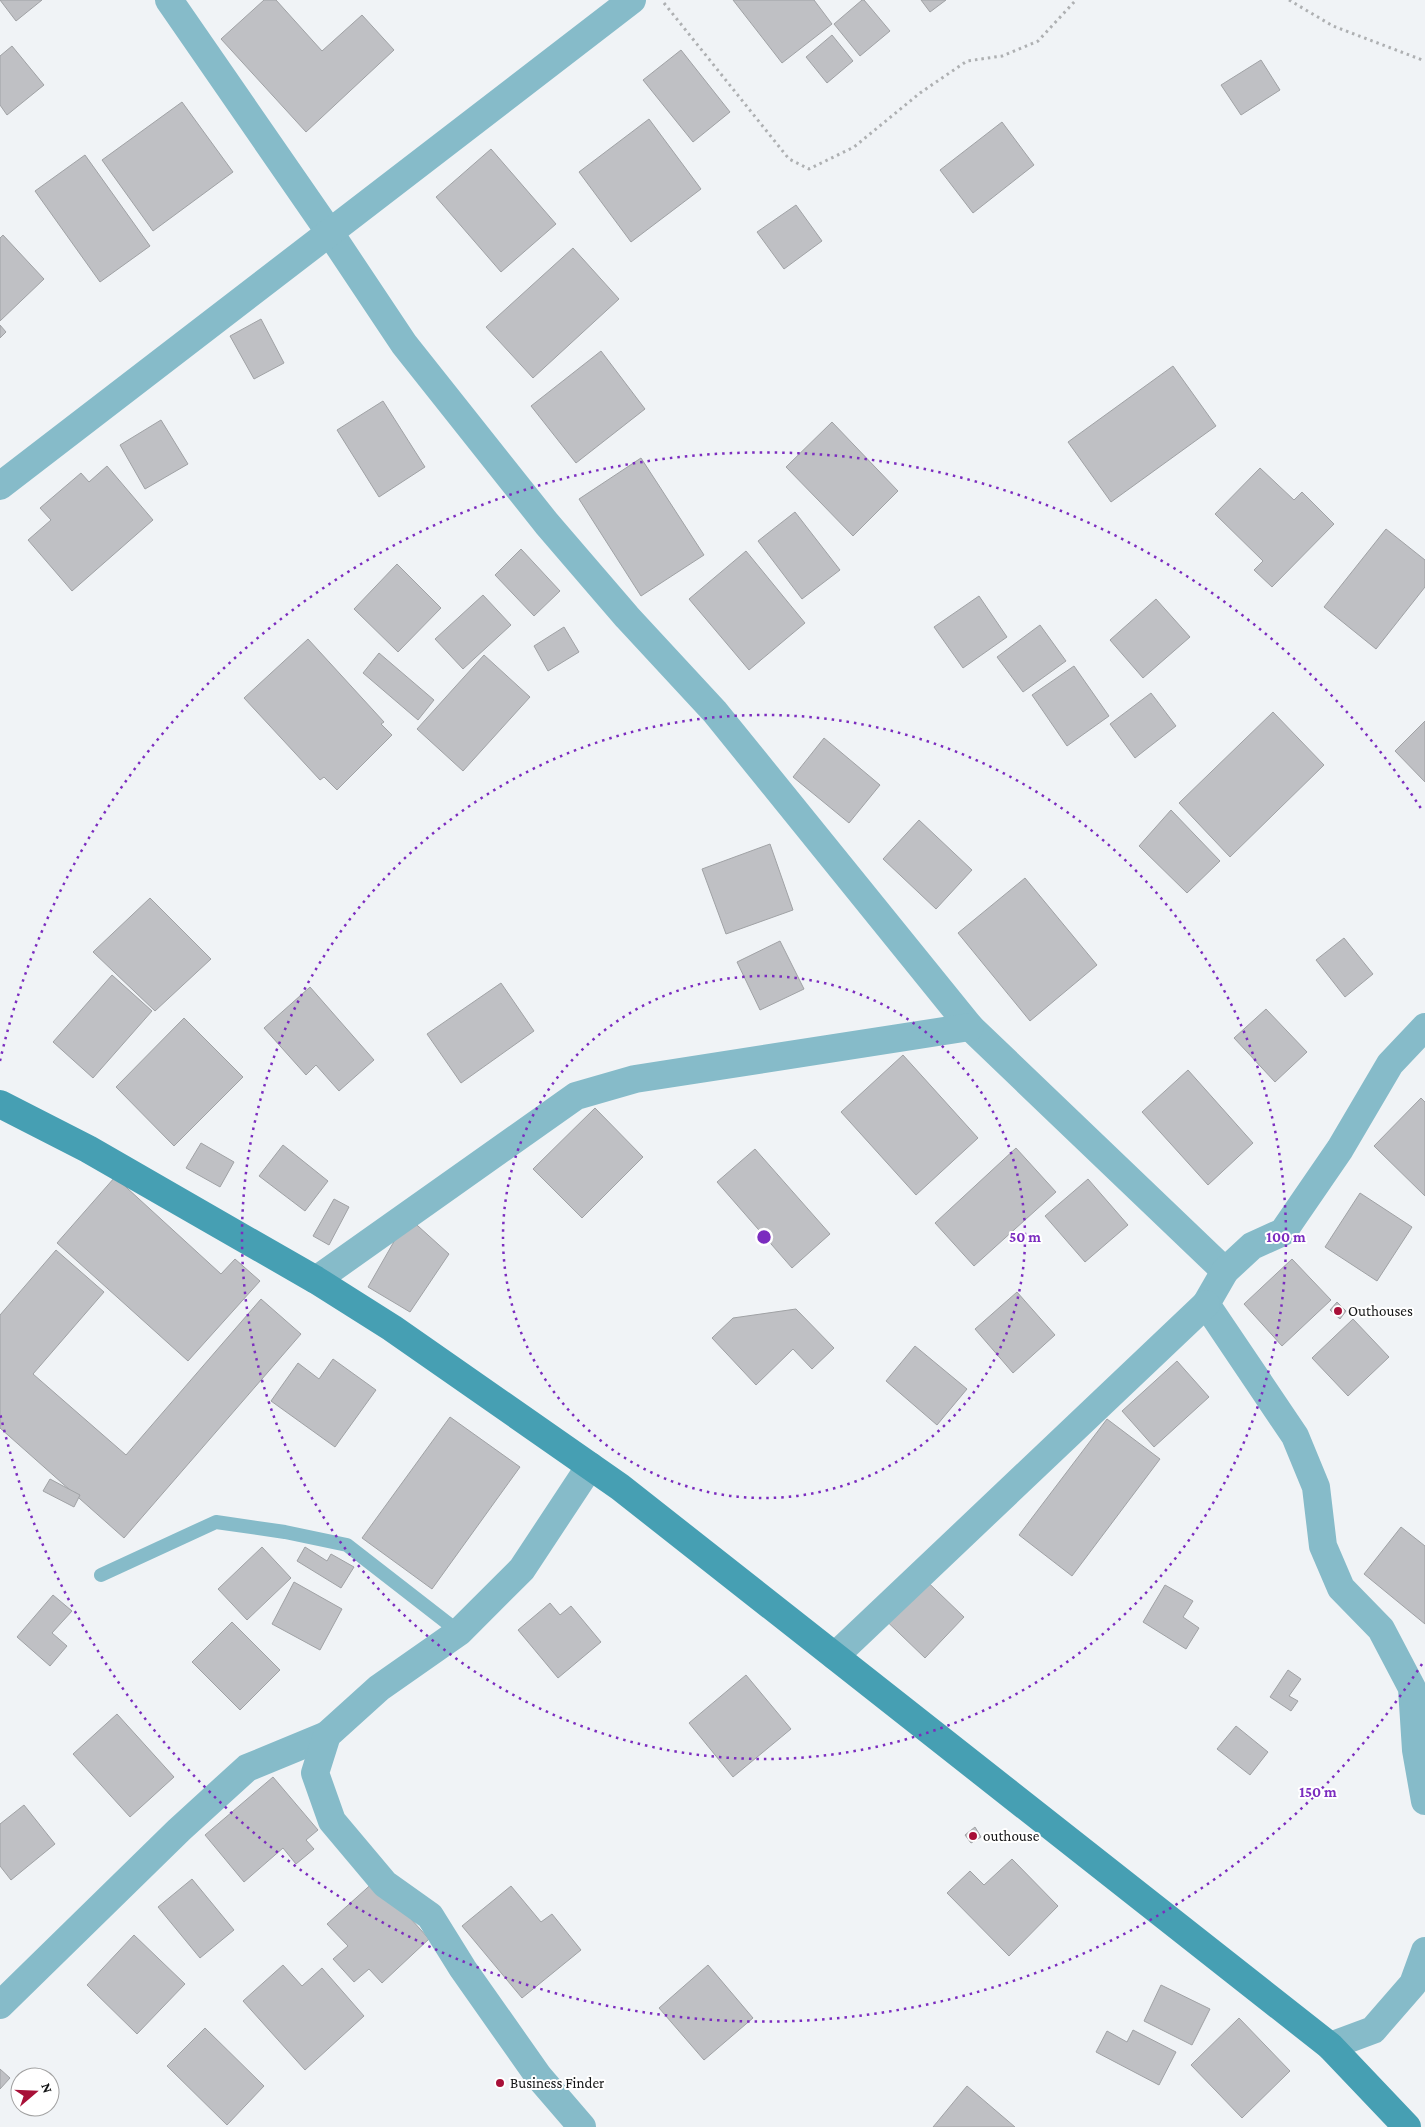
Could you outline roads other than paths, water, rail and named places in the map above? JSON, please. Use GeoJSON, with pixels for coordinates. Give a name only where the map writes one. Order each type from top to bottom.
{"type":"FeatureCollection","features":[{"type":"Feature","properties":{"kind":"street"},"geometry":{"type":"LineString","coordinates":[[169,0],[330,233],[404,344],[470,428],[627,617],[715,712],[970,1027],[1101,1155],[1224,1271]]}},
{"type":"Feature","properties":{"kind":"street"},"geometry":{"type":"LineString","coordinates":[[0,486],[632,0]]}},
{"type":"Feature","properties":{"kind":"street"},"geometry":{"type":"LineString","coordinates":[[316,1280],[576,1096],[635,1079],[970,1027]]}},
{"type":"Feature","properties":{"kind":"street"},"geometry":{"type":"LineString","coordinates":[[835,1656],[1206,1304],[1224,1271],[1252,1246],[1283,1232],[1340,1149],[1390,1064],[1425,1027]]}},
{"type":"Feature","properties":{"kind":"street"},"geometry":{"type":"LineString","coordinates":[[0,1104],[88,1149],[316,1280],[392,1328],[620,1487],[1330,2046],[1407,2127]]}},
{"type":"Feature","properties":{"kind":"street"},"geometry":{"type":"LineString","coordinates":[[1206,1304],[1295,1436],[1316,1487],[1323,1546],[1341,1588],[1381,1629],[1412,1688],[1416,1750],[1425,1801]]}},
{"type":"Feature","properties":{"kind":"street"},"geometry":{"type":"LineString","coordinates":[[0,2005],[179,1830],[247,1768],[327,1735],[379,1688],[459,1632],[522,1569],[590,1466]]}},
{"type":"Feature","properties":{"kind":"street"},"geometry":{"type":"LineString","coordinates":[[327,1735],[315,1773],[332,1821],[385,1884],[430,1916],[463,1969],[539,2077],[582,2127]]}},
{"type":"Feature","properties":{"kind":"street"},"geometry":{"type":"LineString","coordinates":[[1330,2046],[1373,2030],[1413,1984],[1425,1951]]}},
{"type":"Feature","properties":{"kind":"lane"},"geometry":{"type":"LineString","coordinates":[[101,1575],[216,1522],[285,1532],[347,1545],[459,1632]]}},
{"type":"Feature","properties":{"kind":"place","name":"Outhouses"},"geometry":{"type":"Point","coordinates":[1338,1311]}},
{"type":"Feature","properties":{"kind":"place","name":"outhouse"},"geometry":{"type":"Point","coordinates":[973,1836]}},
{"type":"Feature","properties":{"kind":"place","name":"Business Finder"},"geometry":{"type":"Point","coordinates":[500,2083]}}]}
